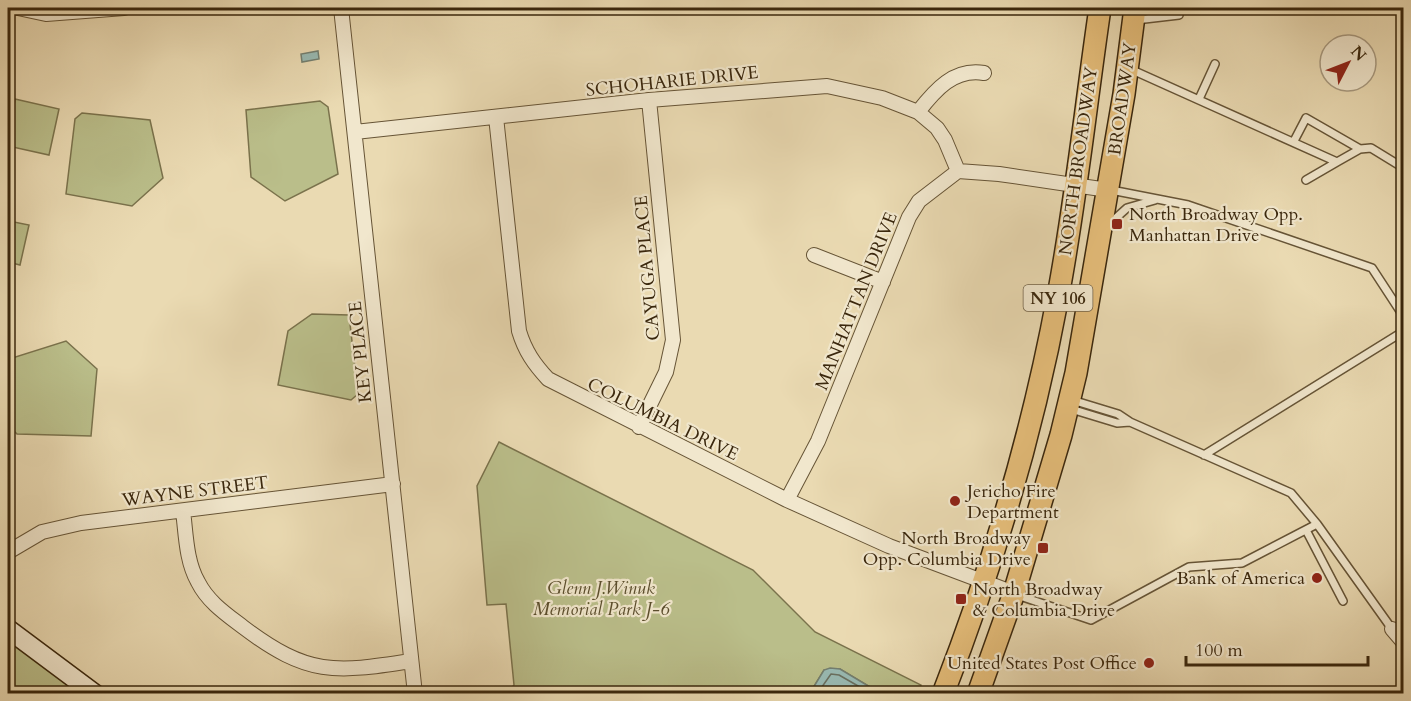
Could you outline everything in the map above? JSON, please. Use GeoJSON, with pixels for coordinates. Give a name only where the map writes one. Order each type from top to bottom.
{"type":"FeatureCollection","features":[{"type":"Feature","properties":{"kind":"main road","name":"NORTH BROADWAY"},"geometry":{"type":"LineString","coordinates":[[943,693],[984,583],[1058,296],[1100,8]]}},
{"type":"Feature","properties":{"kind":"main road","name":"BROADWAY"},"geometry":{"type":"LineString","coordinates":[[1108,190],[1134,14]]}},
{"type":"Feature","properties":{"kind":"main road","name":"NORTH BROADWAY"},"geometry":{"type":"LineString","coordinates":[[978,693],[1014,593],[1068,403],[1108,190]]}},
{"type":"Feature","properties":{"kind":"main road"},"geometry":{"type":"LineString","coordinates":[[8,629],[95,693]]}},
{"type":"Feature","properties":{"kind":"street"},"geometry":{"type":"LineString","coordinates":[[18,8],[46,14],[124,8]]}},
{"type":"Feature","properties":{"kind":"street","name":"KEY PLACE"},"geometry":{"type":"LineString","coordinates":[[341,8],[415,693]]}},
{"type":"Feature","properties":{"kind":"street"},"geometry":{"type":"LineString","coordinates":[[918,112],[945,82],[970,71],[984,73]]}},
{"type":"Feature","properties":{"kind":"street","name":"SCHOHARIE DRIVE"},"geometry":{"type":"LineString","coordinates":[[355,132],[649,100],[827,86],[882,98],[918,112],[937,128],[945,140],[958,171]]}},
{"type":"Feature","properties":{"kind":"street","name":"CAYUGA PLACE"},"geometry":{"type":"LineString","coordinates":[[639,427],[666,372],[673,340],[649,100]]}},
{"type":"Feature","properties":{"kind":"street","name":"COLUMBIA DRIVE"},"geometry":{"type":"LineString","coordinates":[[496,117],[517,315],[524,348],[534,365],[549,379],[639,427],[787,500],[889,546],[1014,593]]}},
{"type":"Feature","properties":{"kind":"street"},"geometry":{"type":"LineString","coordinates":[[958,171],[999,174],[1108,190]]}},
{"type":"Feature","properties":{"kind":"street","name":"MANHATTAN DRIVE"},"geometry":{"type":"LineString","coordinates":[[787,500],[818,441],[909,216],[919,201],[958,171]]}},
{"type":"Feature","properties":{"kind":"street"},"geometry":{"type":"LineString","coordinates":[[814,255],[883,282]]}},
{"type":"Feature","properties":{"kind":"street","name":"WAYNE STREET"},"geometry":{"type":"LineString","coordinates":[[8,552],[42,532],[71,525],[393,484]]}},
{"type":"Feature","properties":{"kind":"street"},"geometry":{"type":"LineString","coordinates":[[183,511],[191,564],[198,582],[211,601],[274,651],[300,663],[333,669],[411,661]]}},
{"type":"Feature","properties":{"kind":"street"},"geometry":{"type":"LineString","coordinates":[[1392,629],[1404,643]]}},
{"type":"Feature","properties":{"kind":"lane"},"geometry":{"type":"LineString","coordinates":[[1134,14],[1179,15]]}},
{"type":"Feature","properties":{"kind":"lane"},"geometry":{"type":"LineString","coordinates":[[1199,99],[1215,64]]}},
{"type":"Feature","properties":{"kind":"lane"},"geometry":{"type":"LineString","coordinates":[[1127,68],[1337,162]]}},
{"type":"Feature","properties":{"kind":"lane"},"geometry":{"type":"LineString","coordinates":[[1294,141],[1306,118],[1360,149]]}},
{"type":"Feature","properties":{"kind":"lane"},"geometry":{"type":"LineString","coordinates":[[1306,180],[1360,149],[1371,148],[1402,167]]}},
{"type":"Feature","properties":{"kind":"lane"},"geometry":{"type":"LineString","coordinates":[[1108,190],[1188,205],[1372,268],[1404,317]]}},
{"type":"Feature","properties":{"kind":"lane"},"geometry":{"type":"LineString","coordinates":[[1100,237],[1111,222],[1127,208],[1158,199]]}},
{"type":"Feature","properties":{"kind":"lane"},"geometry":{"type":"LineString","coordinates":[[1204,455],[1404,331]]}},
{"type":"Feature","properties":{"kind":"lane"},"geometry":{"type":"LineString","coordinates":[[1068,403],[1117,423],[1130,423],[1291,493],[1317,524],[1392,629]]}},
{"type":"Feature","properties":{"kind":"lane"},"geometry":{"type":"LineString","coordinates":[[1014,593],[1091,620],[1189,567],[1242,563],[1317,524]]}},
{"type":"Feature","properties":{"kind":"lane"},"geometry":{"type":"LineString","coordinates":[[1306,530],[1343,601]]}},
{"type":"Feature","properties":{"kind":"green space"},"geometry":{"type":"Polygon","coordinates":[[[15,99],[59,109],[49,155],[8,146],[15,99]]]}},
{"type":"Feature","properties":{"kind":"green space"},"geometry":{"type":"Polygon","coordinates":[[[320,101],[328,107],[338,174],[285,201],[251,177],[246,110],[320,101]]]}},
{"type":"Feature","properties":{"kind":"green space"},"geometry":{"type":"Polygon","coordinates":[[[82,113],[150,120],[163,178],[132,206],[66,194],[75,119],[82,113]]]}},
{"type":"Feature","properties":{"kind":"green space"},"geometry":{"type":"Polygon","coordinates":[[[9,221],[29,225],[20,265],[8,262],[9,221]]]}},
{"type":"Feature","properties":{"kind":"green space"},"geometry":{"type":"Polygon","coordinates":[[[312,314],[349,315],[358,394],[351,400],[278,385],[288,331],[312,314]]]}},
{"type":"Feature","properties":{"kind":"green space"},"geometry":{"type":"Polygon","coordinates":[[[66,341],[97,369],[91,436],[17,434],[10,427],[9,359],[66,341]]]}},
{"type":"Feature","properties":{"kind":"green space","name":"Glenn J.Winuk Memorial Park J-6"},"geometry":{"type":"Polygon","coordinates":[[[499,442],[753,570],[815,632],[921,685],[918,693],[880,693],[840,669],[824,670],[810,693],[508,693],[514,685],[506,604],[487,605],[477,486],[499,442]]]}},
{"type":"Feature","properties":{"kind":"green space"},"geometry":{"type":"Polygon","coordinates":[[[8,636],[82,693],[18,693],[8,686],[8,636]]]}},
{"type":"Feature","properties":{"kind":"water"},"geometry":{"type":"Polygon","coordinates":[[[318,51],[319,59],[302,62],[301,54],[318,51]]]}},
{"type":"Feature","properties":{"kind":"water"},"geometry":{"type":"Polygon","coordinates":[[[840,669],[880,693],[810,693],[824,670],[840,669]]]}},
{"type":"Feature","properties":{"kind":"place","name":"North Broadway Opp. Manhattan Drive"},"geometry":{"type":"Point","coordinates":[1117,224]}},
{"type":"Feature","properties":{"kind":"place","name":"Jericho Fire Department"},"geometry":{"type":"Point","coordinates":[955,501]}},
{"type":"Feature","properties":{"kind":"place","name":"North Broadway Opp. Columbia Drive"},"geometry":{"type":"Point","coordinates":[1043,548]}},
{"type":"Feature","properties":{"kind":"place","name":"Bank of America"},"geometry":{"type":"Point","coordinates":[1317,578]}},
{"type":"Feature","properties":{"kind":"place","name":"North Broadway & Columbia Drive"},"geometry":{"type":"Point","coordinates":[961,599]}},
{"type":"Feature","properties":{"kind":"place","name":"United States Post Office"},"geometry":{"type":"Point","coordinates":[1149,663]}}]}
